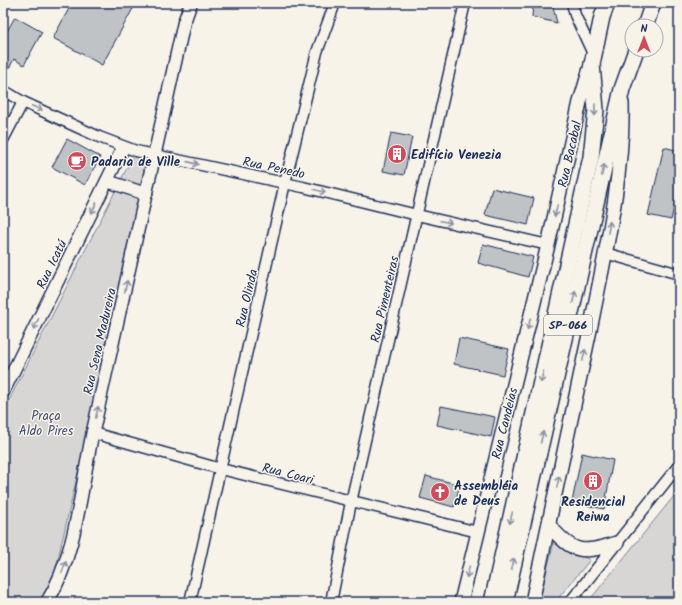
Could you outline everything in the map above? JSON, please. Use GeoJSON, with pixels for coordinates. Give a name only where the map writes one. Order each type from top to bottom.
{"type":"FeatureCollection","features":[{"type":"Feature","properties":{"kind":"main road","name":"SP-066"},"geometry":{"type":"LineString","coordinates":[[492,602],[591,157],[596,110],[592,59],[602,17],[607,3]]}},
{"type":"Feature","properties":{"kind":"main road"},"geometry":{"type":"LineString","coordinates":[[648,18],[653,3]]}},
{"type":"Feature","properties":{"kind":"main road","name":"SP-066"},"geometry":{"type":"LineString","coordinates":[[505,602],[622,89],[633,58]]}},
{"type":"Feature","properties":{"kind":"main road","name":"Rua Bacabal"},"geometry":{"type":"LineString","coordinates":[[548,245],[580,102],[592,59]]}},
{"type":"Feature","properties":{"kind":"main road"},"geometry":{"type":"LineString","coordinates":[[532,602],[605,253],[623,122],[622,89]]}},
{"type":"Feature","properties":{"kind":"main road","name":"Rua Candeias"},"geometry":{"type":"LineString","coordinates":[[461,602],[548,245]]}},
{"type":"Feature","properties":{"kind":"main road"},"geometry":{"type":"LineString","coordinates":[[549,525],[569,546],[584,551],[616,543]]}},
{"type":"Feature","properties":{"kind":"street","name":"Rua Sena Madureira"},"geometry":{"type":"LineString","coordinates":[[47,602],[55,590],[67,559],[92,432],[184,22],[190,3]]}},
{"type":"Feature","properties":{"kind":"street","name":"Rua Olinda"},"geometry":{"type":"LineString","coordinates":[[190,602],[285,183],[317,52],[335,3]]}},
{"type":"Feature","properties":{"kind":"street","name":"Rua Pimenteiras"},"geometry":{"type":"LineString","coordinates":[[331,602],[351,502],[465,3]]}},
{"type":"Feature","properties":{"kind":"street"},"geometry":{"type":"LineString","coordinates":[[572,3],[575,15],[592,59]]}},
{"type":"Feature","properties":{"kind":"street","name":"Rua Penedo"},"geometry":{"type":"LineString","coordinates":[[3,90],[23,102],[123,148],[285,183],[417,216],[548,245]]}},
{"type":"Feature","properties":{"kind":"street"},"geometry":{"type":"LineString","coordinates":[[3,140],[23,102]]}},
{"type":"Feature","properties":{"kind":"street","name":"Rua Icatú"},"geometry":{"type":"LineString","coordinates":[[3,392],[123,148]]}},
{"type":"Feature","properties":{"kind":"street"},"geometry":{"type":"LineString","coordinates":[[107,181],[146,194]]}},
{"type":"Feature","properties":{"kind":"street"},"geometry":{"type":"LineString","coordinates":[[605,253],[679,274]]}},
{"type":"Feature","properties":{"kind":"street","name":"Rua Coari"},"geometry":{"type":"LineString","coordinates":[[92,432],[221,469],[478,532]]}},
{"type":"Feature","properties":{"kind":"street"},"geometry":{"type":"LineString","coordinates":[[570,602],[679,465]]}},
{"type":"Feature","properties":{"kind":"green space","name":"Praça Aldo Pires"},"geometry":{"type":"Polygon","coordinates":[[[137,157],[150,161],[51,589],[42,602],[3,602],[3,412],[132,158],[137,157]]]}},
{"type":"Feature","properties":{"kind":"green space"},"geometry":{"type":"Polygon","coordinates":[[[679,490],[679,602],[588,602],[679,490]]]}},
{"type":"Feature","properties":{"kind":"green space"},"geometry":{"type":"Polygon","coordinates":[[[554,542],[590,560],[555,602],[539,602],[554,542]]]}},
{"type":"Feature","properties":{"kind":"building"},"geometry":{"type":"Polygon","coordinates":[[[72,3],[136,3],[102,65],[53,38],[72,3]]]}},
{"type":"Feature","properties":{"kind":"building"},"geometry":{"type":"Polygon","coordinates":[[[533,3],[552,3],[557,23],[532,17],[533,3]]]}},
{"type":"Feature","properties":{"kind":"building"},"geometry":{"type":"Polygon","coordinates":[[[15,17],[42,32],[24,65],[14,59],[3,80],[3,32],[6,33],[15,17]]]}},
{"type":"Feature","properties":{"kind":"building","name":"Edifício Venezia"},"geometry":{"type":"Polygon","coordinates":[[[391,133],[412,137],[404,175],[383,171],[391,133]]]}},
{"type":"Feature","properties":{"kind":"building"},"geometry":{"type":"Polygon","coordinates":[[[67,139],[100,157],[85,185],[52,167],[67,139]]]}},
{"type":"Feature","properties":{"kind":"building"},"geometry":{"type":"Polygon","coordinates":[[[664,147],[679,151],[679,186],[671,220],[648,215],[664,147]]]}},
{"type":"Feature","properties":{"kind":"building"},"geometry":{"type":"Polygon","coordinates":[[[492,188],[534,198],[528,225],[485,215],[492,188]]]}},
{"type":"Feature","properties":{"kind":"building"},"geometry":{"type":"Polygon","coordinates":[[[483,244],[533,257],[528,277],[478,263],[483,244]]]}},
{"type":"Feature","properties":{"kind":"building"},"geometry":{"type":"Polygon","coordinates":[[[459,338],[509,349],[503,375],[454,364],[459,338]]]}},
{"type":"Feature","properties":{"kind":"building"},"geometry":{"type":"Polygon","coordinates":[[[441,406],[495,417],[491,437],[437,425],[441,406]]]}},
{"type":"Feature","properties":{"kind":"building","name":"Residencial Reiwa"},"geometry":{"type":"Polygon","coordinates":[[[582,453],[613,460],[604,509],[572,502],[582,453]]]}},
{"type":"Feature","properties":{"kind":"building","name":"Assembléia de Deus"},"geometry":{"type":"Polygon","coordinates":[[[426,476],[460,485],[454,507],[420,498],[426,476]]]}},
{"type":"Feature","properties":{"kind":"place","name":"Edifício Venezia"},"geometry":{"type":"Point","coordinates":[397,154]}},
{"type":"Feature","properties":{"kind":"place","name":"Padaria de Ville"},"geometry":{"type":"Point","coordinates":[77,161]}},
{"type":"Feature","properties":{"kind":"place","name":"Residencial Reiwa"},"geometry":{"type":"Point","coordinates":[593,481]}},
{"type":"Feature","properties":{"kind":"place","name":"Assembléia de Deus"},"geometry":{"type":"Point","coordinates":[440,492]}}]}
